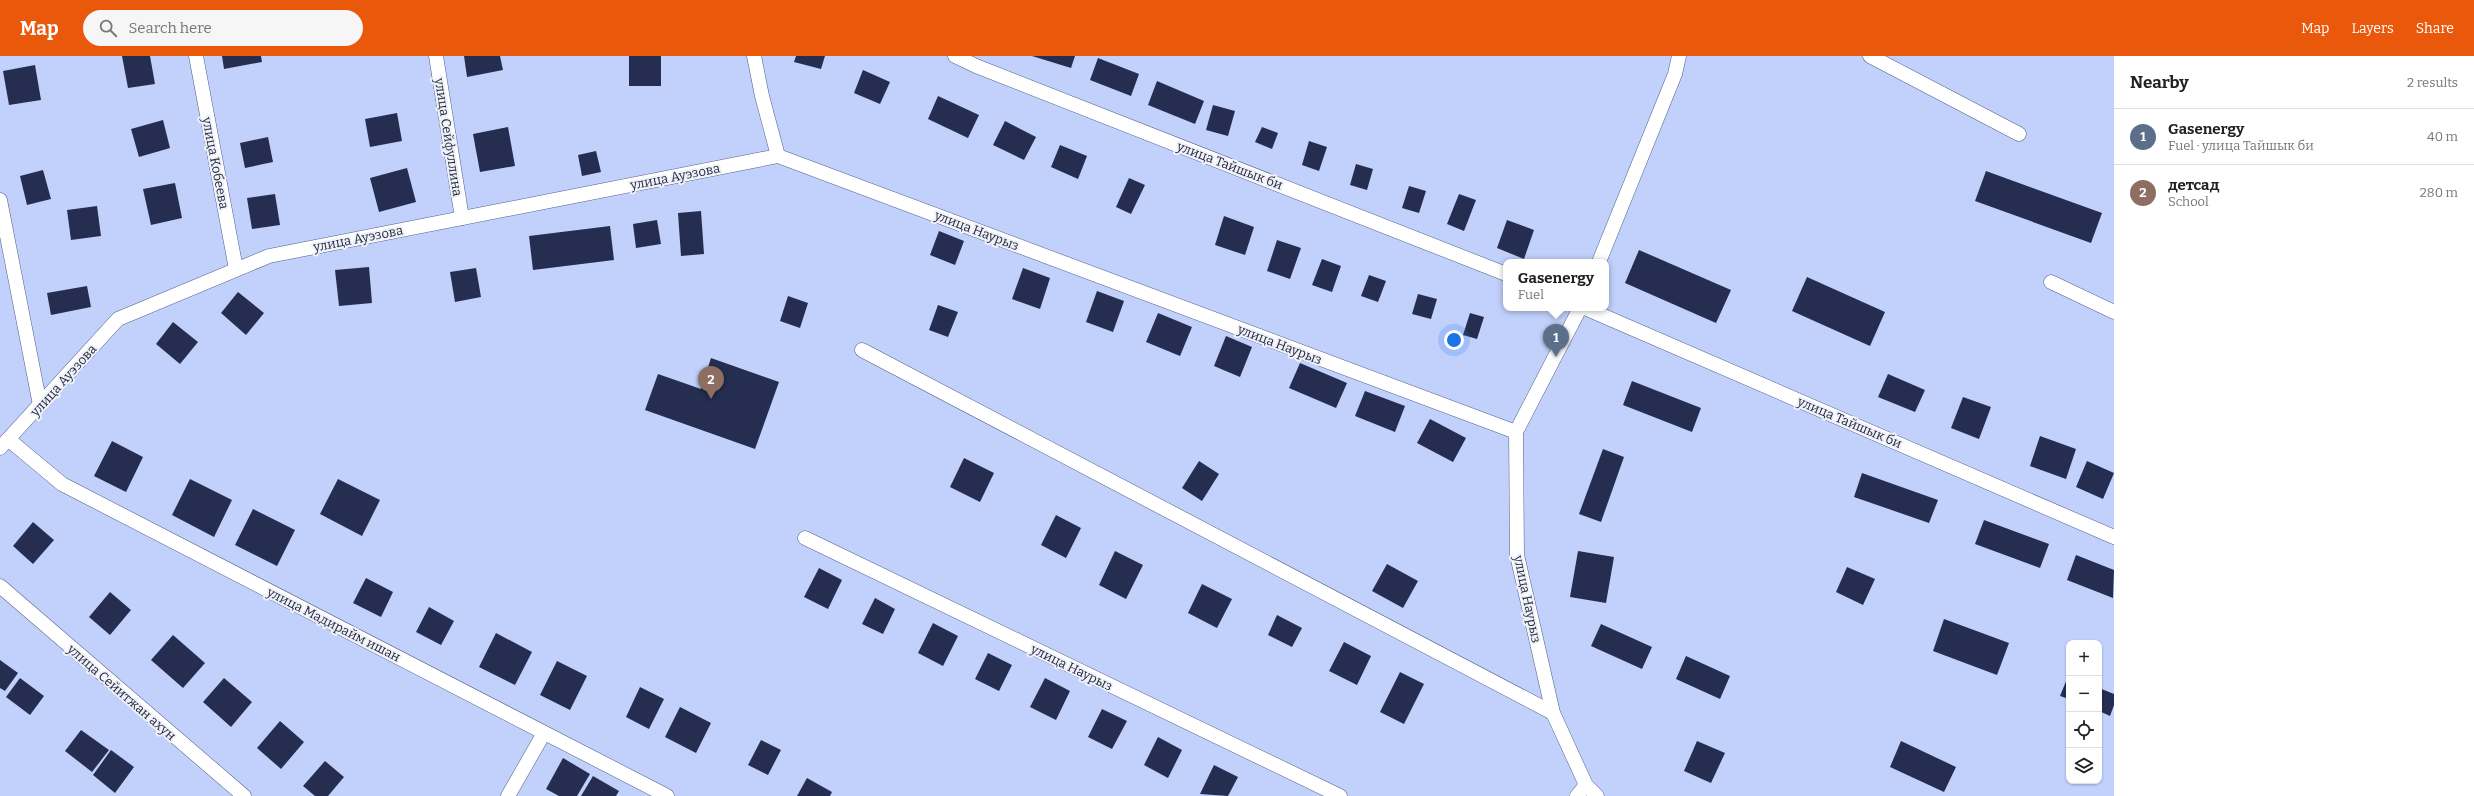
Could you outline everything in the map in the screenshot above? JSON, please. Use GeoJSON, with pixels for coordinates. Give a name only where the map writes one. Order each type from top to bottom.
{"type":"FeatureCollection","features":[{"type":"Feature","properties":{"kind":"street","name":"улица Кобеева"},"geometry":{"type":"LineString","coordinates":[[196,56],[236,270]]}},
{"type":"Feature","properties":{"kind":"street","name":"улица Сейфуллина"},"geometry":{"type":"LineString","coordinates":[[436,56],[462,218]]}},
{"type":"Feature","properties":{"kind":"street"},"geometry":{"type":"LineString","coordinates":[[754,56],[762,96],[778,156]]}},
{"type":"Feature","properties":{"kind":"street","name":"улица Тайшык би"},"geometry":{"type":"LineString","coordinates":[[955,56],[976,66],[1503,273]]}},
{"type":"Feature","properties":{"kind":"street"},"geometry":{"type":"LineString","coordinates":[[1599,259],[1675,74],[1679,56]]}},
{"type":"Feature","properties":{"kind":"street"},"geometry":{"type":"LineString","coordinates":[[1870,56],[2018,134]]}},
{"type":"Feature","properties":{"kind":"street","name":"улица Ауэзова"},"geometry":{"type":"LineString","coordinates":[[4,444],[118,319],[269,256],[778,156]]}},
{"type":"Feature","properties":{"kind":"street","name":"улица Наурыз"},"geometry":{"type":"LineString","coordinates":[[778,156],[1516,432],[1517,555],[1553,713],[1586,785],[1597,796]]}},
{"type":"Feature","properties":{"kind":"street"},"geometry":{"type":"LineString","coordinates":[[0,200],[40,405]]}},
{"type":"Feature","properties":{"kind":"street"},"geometry":{"type":"LineString","coordinates":[[2051,282],[2114,312]]}},
{"type":"Feature","properties":{"kind":"street"},"geometry":{"type":"LineString","coordinates":[[1516,432],[1578,311]]}},
{"type":"Feature","properties":{"kind":"street","name":"улица Тайшык би"},"geometry":{"type":"LineString","coordinates":[[1592,311],[2114,537]]}},
{"type":"Feature","properties":{"kind":"street"},"geometry":{"type":"LineString","coordinates":[[862,350],[1553,713]]}},
{"type":"Feature","properties":{"kind":"street","name":"улица Мадирайм ишан"},"geometry":{"type":"LineString","coordinates":[[4,444],[62,484],[667,796]]}},
{"type":"Feature","properties":{"kind":"street","name":"улица Наурыз"},"geometry":{"type":"LineString","coordinates":[[805,538],[1340,796]]}},
{"type":"Feature","properties":{"kind":"street","name":"улица Сейитжан ахун"},"geometry":{"type":"LineString","coordinates":[[0,586],[244,796]]}},
{"type":"Feature","properties":{"kind":"street"},"geometry":{"type":"LineString","coordinates":[[508,796],[544,733]]}},
{"type":"Feature","properties":{"kind":"street"},"geometry":{"type":"LineString","coordinates":[[1576,796],[1586,785]]}},
{"type":"Feature","properties":{"kind":"building"},"geometry":{"type":"Polygon","coordinates":[[[122,56],[150,56],[155,84],[128,88],[122,56]]]}},
{"type":"Feature","properties":{"kind":"building"},"geometry":{"type":"Polygon","coordinates":[[[222,56],[261,56],[262,62],[224,69],[222,56]]]}},
{"type":"Feature","properties":{"kind":"building"},"geometry":{"type":"Polygon","coordinates":[[[464,56],[500,56],[503,70],[467,77],[464,56]]]}},
{"type":"Feature","properties":{"kind":"building"},"geometry":{"type":"Polygon","coordinates":[[[629,56],[661,56],[661,86],[629,86],[629,56]]]}},
{"type":"Feature","properties":{"kind":"building"},"geometry":{"type":"Polygon","coordinates":[[[796,56],[825,56],[821,69],[794,62],[796,56]]]}},
{"type":"Feature","properties":{"kind":"building"},"geometry":{"type":"Polygon","coordinates":[[[1032,56],[1075,56],[1071,68],[1032,56]]]}},
{"type":"Feature","properties":{"kind":"building"},"geometry":{"type":"Polygon","coordinates":[[[1098,58],[1139,74],[1131,96],[1090,80],[1098,58]]]}},
{"type":"Feature","properties":{"kind":"building"},"geometry":{"type":"Polygon","coordinates":[[[35,65],[41,100],[9,105],[3,71],[35,65]]]}},
{"type":"Feature","properties":{"kind":"building"},"geometry":{"type":"Polygon","coordinates":[[[863,70],[890,82],[880,104],[854,93],[863,70]]]}},
{"type":"Feature","properties":{"kind":"building"},"geometry":{"type":"Polygon","coordinates":[[[1157,81],[1204,101],[1195,124],[1148,105],[1157,81]]]}},
{"type":"Feature","properties":{"kind":"building"},"geometry":{"type":"Polygon","coordinates":[[[938,96],[979,115],[968,138],[928,119],[938,96]]]}},
{"type":"Feature","properties":{"kind":"building"},"geometry":{"type":"Polygon","coordinates":[[[1213,105],[1235,111],[1228,136],[1206,130],[1213,105]]]}},
{"type":"Feature","properties":{"kind":"building"},"geometry":{"type":"Polygon","coordinates":[[[397,113],[402,141],[370,147],[365,119],[397,113]]]}},
{"type":"Feature","properties":{"kind":"building"},"geometry":{"type":"Polygon","coordinates":[[[163,120],[170,148],[139,157],[131,129],[163,120]]]}},
{"type":"Feature","properties":{"kind":"building"},"geometry":{"type":"Polygon","coordinates":[[[1005,121],[1036,137],[1024,160],[993,145],[1005,121]]]}},
{"type":"Feature","properties":{"kind":"building"},"geometry":{"type":"Polygon","coordinates":[[[508,127],[515,166],[480,172],[473,134],[508,127]]]}},
{"type":"Feature","properties":{"kind":"building"},"geometry":{"type":"Polygon","coordinates":[[[1262,127],[1278,133],[1272,149],[1255,142],[1262,127]]]}},
{"type":"Feature","properties":{"kind":"building"},"geometry":{"type":"Polygon","coordinates":[[[268,137],[273,162],[245,168],[240,143],[268,137]]]}},
{"type":"Feature","properties":{"kind":"building"},"geometry":{"type":"Polygon","coordinates":[[[1309,141],[1327,147],[1319,171],[1302,165],[1309,141]]]}},
{"type":"Feature","properties":{"kind":"building"},"geometry":{"type":"Polygon","coordinates":[[[1060,145],[1087,156],[1078,179],[1051,167],[1060,145]]]}},
{"type":"Feature","properties":{"kind":"building"},"geometry":{"type":"Polygon","coordinates":[[[596,151],[601,172],[582,176],[578,155],[596,151]]]}},
{"type":"Feature","properties":{"kind":"building"},"geometry":{"type":"Polygon","coordinates":[[[1356,164],[1373,169],[1367,190],[1350,185],[1356,164]]]}},
{"type":"Feature","properties":{"kind":"building"},"geometry":{"type":"Polygon","coordinates":[[[407,168],[416,202],[379,212],[370,178],[407,168]]]}},
{"type":"Feature","properties":{"kind":"building"},"geometry":{"type":"Polygon","coordinates":[[[43,170],[51,199],[27,205],[20,176],[43,170]]]}},
{"type":"Feature","properties":{"kind":"building"},"geometry":{"type":"Polygon","coordinates":[[[1986,171],[2102,213],[2091,243],[1975,201],[1986,171]]]}},
{"type":"Feature","properties":{"kind":"building"},"geometry":{"type":"Polygon","coordinates":[[[1129,178],[1145,185],[1131,214],[1116,207],[1129,178]]]}},
{"type":"Feature","properties":{"kind":"building"},"geometry":{"type":"Polygon","coordinates":[[[175,183],[182,218],[151,225],[143,189],[175,183]]]}},
{"type":"Feature","properties":{"kind":"building"},"geometry":{"type":"Polygon","coordinates":[[[1409,186],[1426,191],[1419,213],[1402,208],[1409,186]]]}},
{"type":"Feature","properties":{"kind":"building"},"geometry":{"type":"Polygon","coordinates":[[[275,194],[280,225],[252,229],[247,198],[275,194]]]}},
{"type":"Feature","properties":{"kind":"building"},"geometry":{"type":"Polygon","coordinates":[[[1459,194],[1476,200],[1464,231],[1447,224],[1459,194]]]}},
{"type":"Feature","properties":{"kind":"building"},"geometry":{"type":"Polygon","coordinates":[[[97,206],[101,236],[71,240],[67,210],[97,206]]]}},
{"type":"Feature","properties":{"kind":"building"},"geometry":{"type":"Polygon","coordinates":[[[701,211],[704,254],[681,256],[678,213],[701,211]]]}},
{"type":"Feature","properties":{"kind":"building"},"geometry":{"type":"Polygon","coordinates":[[[1224,216],[1254,227],[1245,255],[1215,245],[1224,216]]]}},
{"type":"Feature","properties":{"kind":"building"},"geometry":{"type":"Polygon","coordinates":[[[657,220],[661,244],[636,248],[633,224],[657,220]]]}},
{"type":"Feature","properties":{"kind":"building"},"geometry":{"type":"Polygon","coordinates":[[[1507,220],[1534,230],[1524,259],[1497,248],[1507,220]]]}},
{"type":"Feature","properties":{"kind":"building"},"geometry":{"type":"Polygon","coordinates":[[[610,226],[614,260],[533,270],[529,236],[610,226]]]}},
{"type":"Feature","properties":{"kind":"building"},"geometry":{"type":"Polygon","coordinates":[[[939,231],[964,241],[955,265],[930,255],[939,231]]]}},
{"type":"Feature","properties":{"kind":"building"},"geometry":{"type":"Polygon","coordinates":[[[1277,240],[1301,248],[1290,279],[1267,271],[1277,240]]]}},
{"type":"Feature","properties":{"kind":"building"},"geometry":{"type":"Polygon","coordinates":[[[1639,250],[1731,290],[1716,323],[1625,283],[1639,250]]]}},
{"type":"Feature","properties":{"kind":"building"},"geometry":{"type":"Polygon","coordinates":[[[1322,259],[1341,266],[1332,292],[1312,285],[1322,259]]]}},
{"type":"Feature","properties":{"kind":"building"},"geometry":{"type":"Polygon","coordinates":[[[369,267],[372,303],[339,306],[335,270],[369,267]]]}},
{"type":"Feature","properties":{"kind":"building"},"geometry":{"type":"Polygon","coordinates":[[[476,268],[481,297],[455,302],[450,272],[476,268]]]}},
{"type":"Feature","properties":{"kind":"building"},"geometry":{"type":"Polygon","coordinates":[[[1023,268],[1050,278],[1040,309],[1012,299],[1023,268]]]}},
{"type":"Feature","properties":{"kind":"building"},"geometry":{"type":"Polygon","coordinates":[[[1369,275],[1386,281],[1378,302],[1361,296],[1369,275]]]}},
{"type":"Feature","properties":{"kind":"building"},"geometry":{"type":"Polygon","coordinates":[[[1807,277],[1885,312],[1870,346],[1792,311],[1807,277]]]}},
{"type":"Feature","properties":{"kind":"building"},"geometry":{"type":"Polygon","coordinates":[[[87,286],[91,307],[51,315],[47,293],[87,286]]]}},
{"type":"Feature","properties":{"kind":"building"},"geometry":{"type":"Polygon","coordinates":[[[1097,291],[1124,301],[1113,332],[1086,322],[1097,291]]]}},
{"type":"Feature","properties":{"kind":"building"},"geometry":{"type":"Polygon","coordinates":[[[238,292],[264,313],[246,335],[221,313],[238,292]]]}},
{"type":"Feature","properties":{"kind":"building"},"geometry":{"type":"Polygon","coordinates":[[[1418,294],[1437,299],[1431,319],[1412,314],[1418,294]]]}},
{"type":"Feature","properties":{"kind":"building"},"geometry":{"type":"Polygon","coordinates":[[[788,296],[808,303],[800,328],[780,321],[788,296]]]}},
{"type":"Feature","properties":{"kind":"building"},"geometry":{"type":"Polygon","coordinates":[[[938,305],[958,312],[948,337],[929,330],[938,305]]]}},
{"type":"Feature","properties":{"kind":"building"},"geometry":{"type":"Polygon","coordinates":[[[1158,313],[1192,327],[1180,356],[1146,342],[1158,313]]]}},
{"type":"Feature","properties":{"kind":"building"},"geometry":{"type":"Polygon","coordinates":[[[1470,313],[1484,317],[1477,339],[1463,335],[1470,313]]]}},
{"type":"Feature","properties":{"kind":"building"},"geometry":{"type":"Polygon","coordinates":[[[173,322],[198,342],[180,364],[156,344],[173,322]]]}},
{"type":"Feature","properties":{"kind":"building"},"geometry":{"type":"Polygon","coordinates":[[[1226,336],[1252,347],[1240,377],[1214,366],[1226,336]]]}},
{"type":"Feature","properties":{"kind":"building"},"geometry":{"type":"Polygon","coordinates":[[[711,358],[779,382],[755,449],[645,410],[658,374],[701,389],[711,358]]]}},
{"type":"Feature","properties":{"kind":"building"},"geometry":{"type":"Polygon","coordinates":[[[1300,363],[1347,383],[1336,408],[1289,388],[1300,363]]]}},
{"type":"Feature","properties":{"kind":"building"},"geometry":{"type":"Polygon","coordinates":[[[1888,374],[1925,390],[1915,412],[1878,397],[1888,374]]]}},
{"type":"Feature","properties":{"kind":"building"},"geometry":{"type":"Polygon","coordinates":[[[1632,381],[1701,408],[1692,432],[1623,405],[1632,381]]]}},
{"type":"Feature","properties":{"kind":"building"},"geometry":{"type":"Polygon","coordinates":[[[1365,391],[1405,406],[1395,432],[1355,416],[1365,391]]]}},
{"type":"Feature","properties":{"kind":"building"},"geometry":{"type":"Polygon","coordinates":[[[1963,397],[1991,407],[1979,439],[1951,428],[1963,397]]]}},
{"type":"Feature","properties":{"kind":"building"},"geometry":{"type":"Polygon","coordinates":[[[1430,419],[1466,438],[1453,462],[1417,443],[1430,419]]]}},
{"type":"Feature","properties":{"kind":"building"},"geometry":{"type":"Polygon","coordinates":[[[2040,436],[2076,449],[2066,479],[2030,466],[2040,436]]]}},
{"type":"Feature","properties":{"kind":"building"},"geometry":{"type":"Polygon","coordinates":[[[112,441],[143,457],[126,492],[94,476],[112,441]]]}},
{"type":"Feature","properties":{"kind":"building"},"geometry":{"type":"Polygon","coordinates":[[[1603,449],[1624,457],[1601,522],[1579,514],[1603,449]]]}},
{"type":"Feature","properties":{"kind":"building"},"geometry":{"type":"Polygon","coordinates":[[[964,458],[994,473],[980,502],[950,487],[964,458]]]}},
{"type":"Feature","properties":{"kind":"building"},"geometry":{"type":"Polygon","coordinates":[[[1199,461],[1219,474],[1202,501],[1182,488],[1199,461]]]}},
{"type":"Feature","properties":{"kind":"building"},"geometry":{"type":"Polygon","coordinates":[[[2087,461],[2114,473],[2103,499],[2076,487],[2087,461]]]}},
{"type":"Feature","properties":{"kind":"building"},"geometry":{"type":"Polygon","coordinates":[[[1862,473],[1938,500],[1929,523],[1854,497],[1862,473]]]}},
{"type":"Feature","properties":{"kind":"building"},"geometry":{"type":"Polygon","coordinates":[[[190,479],[232,500],[214,537],[172,515],[190,479]]]}},
{"type":"Feature","properties":{"kind":"building"},"geometry":{"type":"Polygon","coordinates":[[[338,479],[380,500],[362,536],[320,514],[338,479]]]}},
{"type":"Feature","properties":{"kind":"building"},"geometry":{"type":"Polygon","coordinates":[[[253,509],[295,530],[277,566],[235,545],[253,509]]]}},
{"type":"Feature","properties":{"kind":"building"},"geometry":{"type":"Polygon","coordinates":[[[1056,515],[1081,528],[1066,558],[1041,545],[1056,515]]]}},
{"type":"Feature","properties":{"kind":"building"},"geometry":{"type":"Polygon","coordinates":[[[1984,520],[2049,544],[2040,568],[1975,544],[1984,520]]]}},
{"type":"Feature","properties":{"kind":"building"},"geometry":{"type":"Polygon","coordinates":[[[33,522],[54,540],[33,564],[13,546],[33,522]]]}},
{"type":"Feature","properties":{"kind":"building"},"geometry":{"type":"Polygon","coordinates":[[[1115,551],[1143,565],[1126,599],[1099,585],[1115,551]]]}},
{"type":"Feature","properties":{"kind":"building"},"geometry":{"type":"Polygon","coordinates":[[[1578,551],[1614,557],[1606,603],[1570,597],[1578,551]]]}},
{"type":"Feature","properties":{"kind":"building"},"geometry":{"type":"Polygon","coordinates":[[[2076,555],[2114,570],[2113,598],[2067,580],[2076,555]]]}},
{"type":"Feature","properties":{"kind":"building"},"geometry":{"type":"Polygon","coordinates":[[[1387,564],[1418,581],[1403,608],[1372,591],[1387,564]]]}},
{"type":"Feature","properties":{"kind":"building"},"geometry":{"type":"Polygon","coordinates":[[[1847,567],[1875,579],[1863,605],[1836,592],[1847,567]]]}},
{"type":"Feature","properties":{"kind":"building"},"geometry":{"type":"Polygon","coordinates":[[[819,568],[842,580],[828,609],[804,597],[819,568]]]}},
{"type":"Feature","properties":{"kind":"building"},"geometry":{"type":"Polygon","coordinates":[[[366,578],[393,592],[381,617],[353,603],[366,578]]]}},
{"type":"Feature","properties":{"kind":"building"},"geometry":{"type":"Polygon","coordinates":[[[1202,584],[1232,599],[1217,628],[1188,613],[1202,584]]]}},
{"type":"Feature","properties":{"kind":"building"},"geometry":{"type":"Polygon","coordinates":[[[110,592],[131,610],[110,635],[89,617],[110,592]]]}},
{"type":"Feature","properties":{"kind":"building"},"geometry":{"type":"Polygon","coordinates":[[[875,598],[895,609],[883,634],[862,624],[875,598]]]}},
{"type":"Feature","properties":{"kind":"building"},"geometry":{"type":"Polygon","coordinates":[[[429,607],[454,621],[441,645],[416,632],[429,607]]]}},
{"type":"Feature","properties":{"kind":"building"},"geometry":{"type":"Polygon","coordinates":[[[1277,615],[1302,628],[1292,647],[1268,635],[1277,615]]]}},
{"type":"Feature","properties":{"kind":"building"},"geometry":{"type":"Polygon","coordinates":[[[1944,619],[2009,643],[1997,675],[1933,651],[1944,619]]]}},
{"type":"Feature","properties":{"kind":"building"},"geometry":{"type":"Polygon","coordinates":[[[933,623],[958,636],[943,666],[918,653],[933,623]]]}},
{"type":"Feature","properties":{"kind":"building"},"geometry":{"type":"Polygon","coordinates":[[[1601,624],[1652,647],[1642,669],[1591,646],[1601,624]]]}},
{"type":"Feature","properties":{"kind":"building"},"geometry":{"type":"Polygon","coordinates":[[[496,633],[532,652],[515,685],[479,667],[496,633]]]}},
{"type":"Feature","properties":{"kind":"building"},"geometry":{"type":"Polygon","coordinates":[[[173,635],[205,663],[183,688],[151,660],[173,635]]]}},
{"type":"Feature","properties":{"kind":"building"},"geometry":{"type":"Polygon","coordinates":[[[1344,642],[1371,656],[1357,685],[1329,671],[1344,642]]]}},
{"type":"Feature","properties":{"kind":"building"},"geometry":{"type":"Polygon","coordinates":[[[988,653],[1012,665],[999,691],[975,679],[988,653]]]}},
{"type":"Feature","properties":{"kind":"building"},"geometry":{"type":"Polygon","coordinates":[[[1686,656],[1730,676],[1720,699],[1676,679],[1686,656]]]}},
{"type":"Feature","properties":{"kind":"building"},"geometry":{"type":"Polygon","coordinates":[[[0,660],[18,673],[5,691],[0,688],[0,660]]]}},
{"type":"Feature","properties":{"kind":"building"},"geometry":{"type":"Polygon","coordinates":[[[557,661],[587,676],[570,710],[540,695],[557,661]]]}},
{"type":"Feature","properties":{"kind":"building"},"geometry":{"type":"Polygon","coordinates":[[[1400,672],[1424,684],[1404,724],[1380,712],[1400,672]]]}},
{"type":"Feature","properties":{"kind":"building"},"geometry":{"type":"Polygon","coordinates":[[[20,678],[44,696],[30,715],[6,697],[20,678]]]}},
{"type":"Feature","properties":{"kind":"building"},"geometry":{"type":"Polygon","coordinates":[[[224,678],[252,702],[231,727],[203,702],[224,678]]]}},
{"type":"Feature","properties":{"kind":"building"},"geometry":{"type":"Polygon","coordinates":[[[1045,678],[1070,691],[1056,720],[1030,707],[1045,678]]]}},
{"type":"Feature","properties":{"kind":"building"},"geometry":{"type":"Polygon","coordinates":[[[2066,681],[2066,698],[2060,696],[2066,681]]]}},
{"type":"Feature","properties":{"kind":"building"},"geometry":{"type":"Polygon","coordinates":[[[640,687],[664,699],[649,729],[626,717],[640,687]]]}},
{"type":"Feature","properties":{"kind":"building"},"geometry":{"type":"Polygon","coordinates":[[[2102,689],[2114,694],[2114,705],[2110,716],[2102,712],[2102,689]]]}},
{"type":"Feature","properties":{"kind":"building"},"geometry":{"type":"Polygon","coordinates":[[[680,707],[711,723],[696,753],[665,737],[680,707]]]}},
{"type":"Feature","properties":{"kind":"building"},"geometry":{"type":"Polygon","coordinates":[[[1102,709],[1127,721],[1112,749],[1088,737],[1102,709]]]}},
{"type":"Feature","properties":{"kind":"building"},"geometry":{"type":"Polygon","coordinates":[[[280,721],[304,742],[281,769],[257,748],[280,721]]]}},
{"type":"Feature","properties":{"kind":"building"},"geometry":{"type":"Polygon","coordinates":[[[81,730],[109,750],[92,772],[65,751],[81,730]]]}},
{"type":"Feature","properties":{"kind":"building"},"geometry":{"type":"Polygon","coordinates":[[[1158,737],[1182,750],[1168,778],[1144,765],[1158,737]]]}},
{"type":"Feature","properties":{"kind":"building"},"geometry":{"type":"Polygon","coordinates":[[[761,740],[781,750],[768,775],[748,765],[761,740]]]}},
{"type":"Feature","properties":{"kind":"building"},"geometry":{"type":"Polygon","coordinates":[[[1697,741],[1725,753],[1711,783],[1684,771],[1697,741]]]}},
{"type":"Feature","properties":{"kind":"building"},"geometry":{"type":"Polygon","coordinates":[[[1901,741],[1956,767],[1944,792],[1890,767],[1901,741]]]}},
{"type":"Feature","properties":{"kind":"building"},"geometry":{"type":"Polygon","coordinates":[[[111,750],[134,767],[115,793],[93,775],[111,750]]]}},
{"type":"Feature","properties":{"kind":"building"},"geometry":{"type":"Polygon","coordinates":[[[563,758],[590,774],[577,796],[559,796],[546,789],[563,758]]]}},
{"type":"Feature","properties":{"kind":"building"},"geometry":{"type":"Polygon","coordinates":[[[325,761],[344,777],[328,796],[315,796],[303,786],[325,761]]]}},
{"type":"Feature","properties":{"kind":"building"},"geometry":{"type":"Polygon","coordinates":[[[1214,765],[1238,777],[1228,796],[1200,794],[1214,765]]]}},
{"type":"Feature","properties":{"kind":"building"},"geometry":{"type":"Polygon","coordinates":[[[593,776],[619,791],[616,796],[581,796],[593,776]]]}},
{"type":"Feature","properties":{"kind":"building"},"geometry":{"type":"Polygon","coordinates":[[[807,778],[832,792],[830,796],[797,796],[807,778]]]}},
{"type":"Feature","properties":{"kind":"place","name":"Gasenergy"},"geometry":{"type":"Point","coordinates":[1556,357]}},
{"type":"Feature","properties":{"kind":"place","name":"детсад"},"geometry":{"type":"Point","coordinates":[711,399]}}]}
